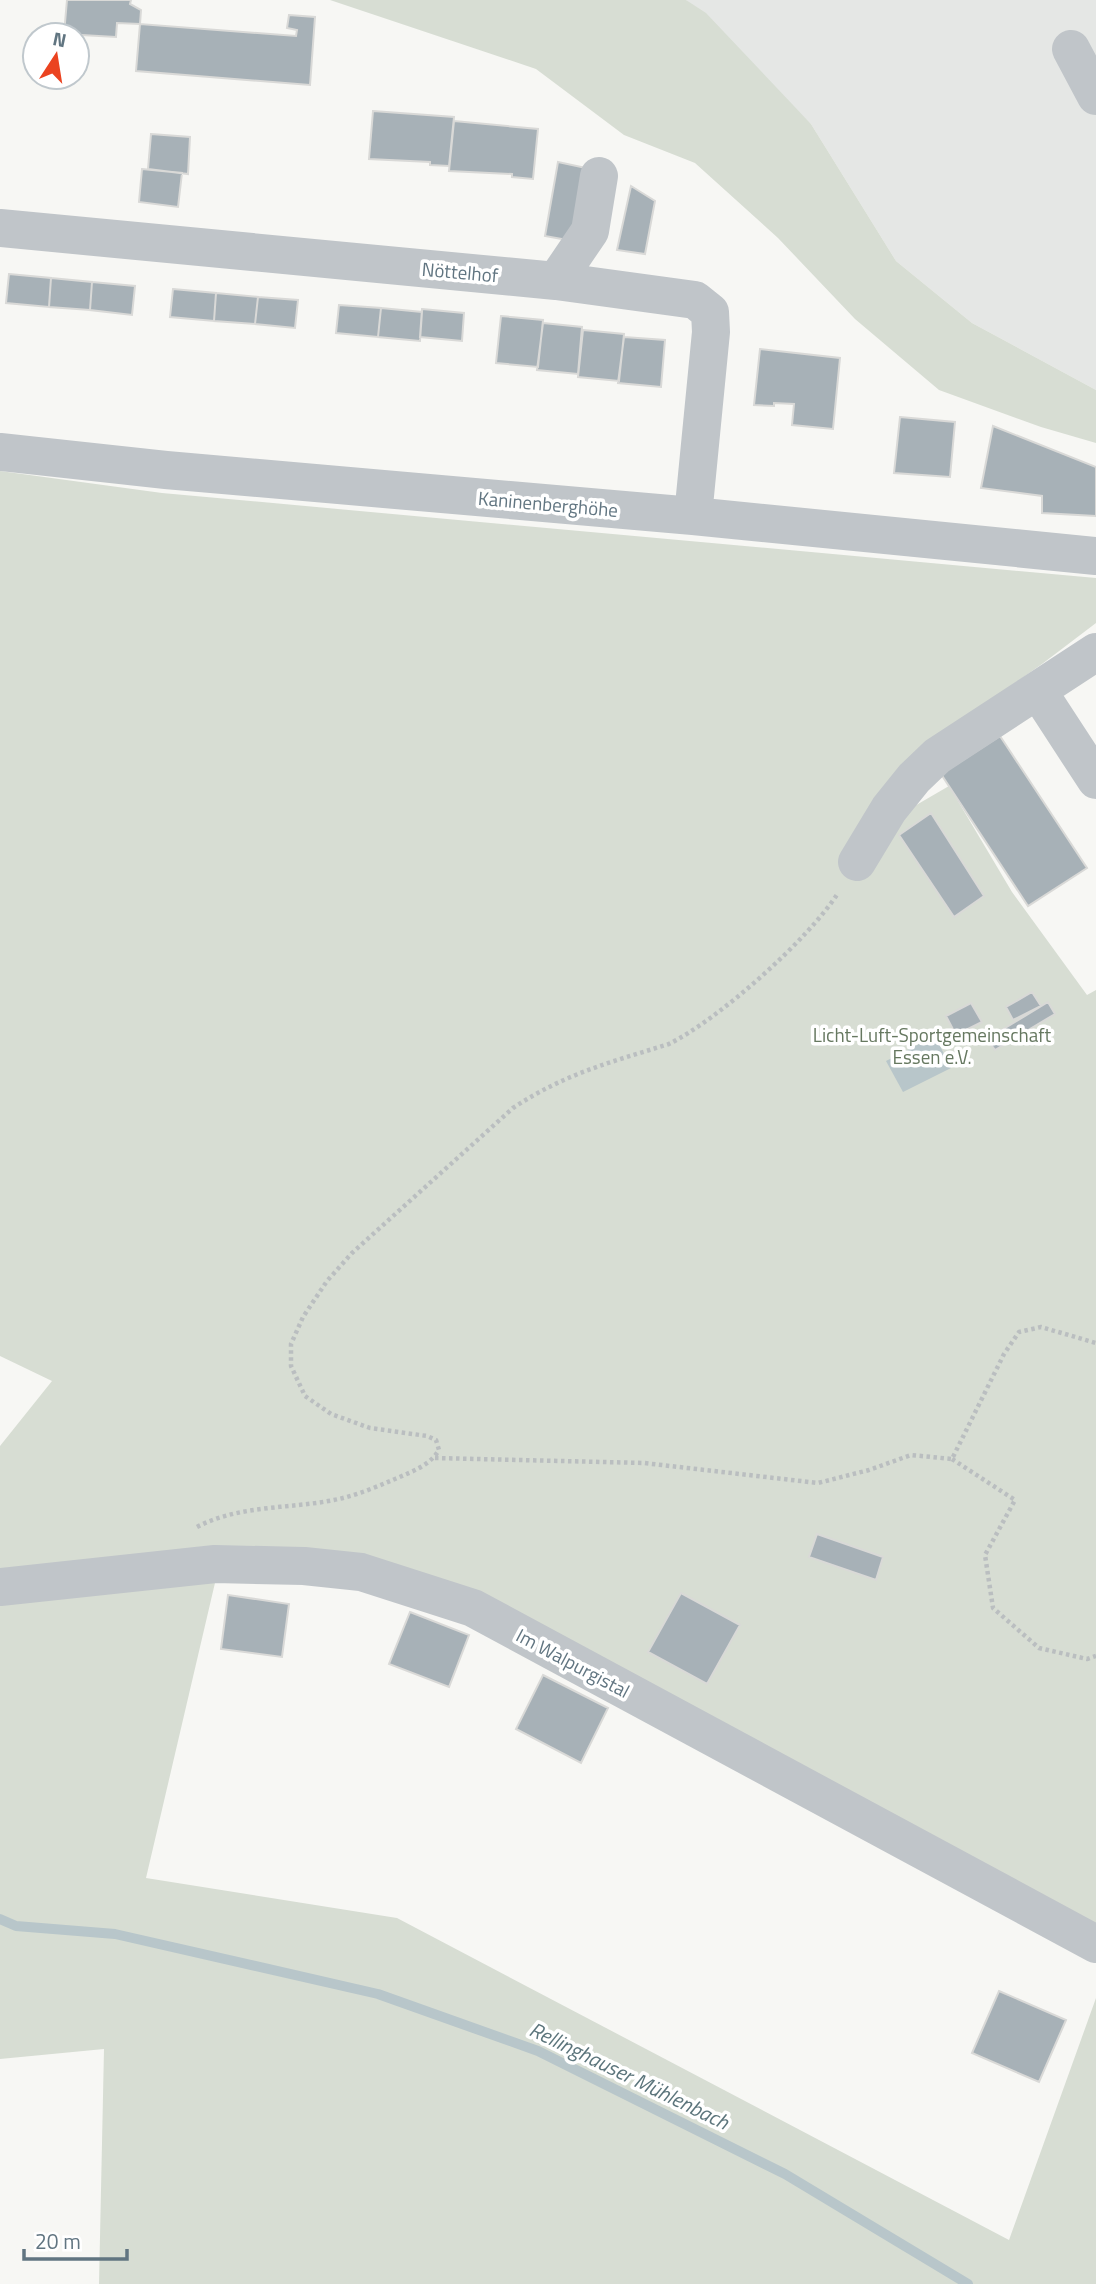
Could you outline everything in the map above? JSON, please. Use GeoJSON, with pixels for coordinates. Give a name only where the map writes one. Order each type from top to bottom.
{"type":"FeatureCollection","features":[{"type":"Feature","properties":{"kind":"street"},"geometry":{"type":"LineString","coordinates":[[1071,48],[1096,96]]}},
{"type":"Feature","properties":{"kind":"street"},"geometry":{"type":"LineString","coordinates":[[556,281],[590,231],[599,176]]}},
{"type":"Feature","properties":{"kind":"street","name":"Nöttelhof"},"geometry":{"type":"LineString","coordinates":[[0,228],[556,281],[674,295],[695,300],[710,312],[711,332],[693,516]]}},
{"type":"Feature","properties":{"kind":"street","name":"Kaninenberghöhe"},"geometry":{"type":"LineString","coordinates":[[0,452],[166,470],[693,516],[1096,556]]}},
{"type":"Feature","properties":{"kind":"street"},"geometry":{"type":"LineString","coordinates":[[857,862],[889,809],[914,778],[937,756],[1096,652]]}},
{"type":"Feature","properties":{"kind":"street"},"geometry":{"type":"LineString","coordinates":[[1038,691],[1096,780]]}},
{"type":"Feature","properties":{"kind":"street","name":"Im Walpurgistal"},"geometry":{"type":"LineString","coordinates":[[0,1587],[215,1564],[304,1566],[349,1571],[417,1589],[472,1608],[1096,1944]]}},
{"type":"Feature","properties":{"kind":"path"},"geometry":{"type":"LineString","coordinates":[[157,1570],[189,1531],[210,1520],[242,1512],[336,1500],[422,1468],[434,1458],[439,1450],[436,1440],[427,1436],[370,1428],[331,1414],[304,1396],[291,1366],[291,1343],[303,1317],[327,1281],[352,1254],[513,1108],[542,1088],[574,1074],[669,1044],[683,1037],[737,997],[786,952],[831,903],[857,862]]}},
{"type":"Feature","properties":{"kind":"path"},"geometry":{"type":"LineString","coordinates":[[952,1459],[1004,1354],[1020,1332],[1041,1326],[1096,1343]]}},
{"type":"Feature","properties":{"kind":"path"},"geometry":{"type":"LineString","coordinates":[[434,1458],[644,1463],[818,1483],[869,1470],[911,1455],[952,1459],[1015,1500],[985,1555],[993,1608],[1039,1648],[1087,1659],[1096,1656]]}},
{"type":"Feature","properties":{"kind":"shaded area"},"geometry":{"type":"Polygon","coordinates":[[[686,0],[1096,0],[1096,390],[972,323],[896,261],[811,124],[686,0]]]}},
{"type":"Feature","properties":{"kind":"shaded area"},"geometry":{"type":"Polygon","coordinates":[[[935,1036],[951,1068],[903,1092],[886,1061],[935,1036]]]}},
{"type":"Feature","properties":{"kind":"green space"},"geometry":{"type":"Polygon","coordinates":[[[330,0],[686,0],[706,13],[811,124],[896,261],[972,323],[1096,390],[1096,443],[1041,427],[939,390],[855,319],[778,238],[695,163],[624,135],[536,69],[330,0]]]}},
{"type":"Feature","properties":{"kind":"green space","name":"Licht-Luft-Sportgemeinschaft Essen e.V."},"geometry":{"type":"Polygon","coordinates":[[[0,471],[162,493],[1096,578],[1096,623],[942,734],[887,822],[949,786],[1012,892],[1087,995],[1096,990],[1096,1938],[360,1569],[0,1583],[0,1446],[52,1381],[0,1356],[0,471]]]}},
{"type":"Feature","properties":{"kind":"green space"},"geometry":{"type":"Polygon","coordinates":[[[218,1570],[146,1878],[397,1918],[1009,2240],[1096,1998],[1096,2284],[99,2284],[104,2049],[0,2059],[0,1606],[60,1585],[218,1570]]]}},
{"type":"Feature","properties":{"kind":"building"},"geometry":{"type":"Polygon","coordinates":[[[67,0],[131,0],[130,4],[141,10],[140,24],[117,23],[116,37],[91,36],[91,21],[65,21],[67,0]]]}},
{"type":"Feature","properties":{"kind":"building"},"geometry":{"type":"Polygon","coordinates":[[[289,15],[315,17],[310,85],[136,71],[140,24],[296,36],[297,30],[287,28],[289,15]]]}},
{"type":"Feature","properties":{"kind":"building"},"geometry":{"type":"Polygon","coordinates":[[[373,111],[454,117],[449,166],[430,165],[430,162],[369,159],[373,111]]]}},
{"type":"Feature","properties":{"kind":"building"},"geometry":{"type":"Polygon","coordinates":[[[454,121],[538,129],[533,179],[512,177],[512,174],[449,171],[454,121]]]}},
{"type":"Feature","properties":{"kind":"building"},"geometry":{"type":"Polygon","coordinates":[[[151,134],[190,137],[188,174],[148,169],[151,134]]]}},
{"type":"Feature","properties":{"kind":"building"},"geometry":{"type":"Polygon","coordinates":[[[558,162],[586,168],[573,241],[545,236],[558,162]]]}},
{"type":"Feature","properties":{"kind":"building"},"geometry":{"type":"Polygon","coordinates":[[[142,169],[182,173],[178,207],[139,202],[142,169]]]}},
{"type":"Feature","properties":{"kind":"building"},"geometry":{"type":"Polygon","coordinates":[[[631,186],[655,201],[645,254],[617,250],[631,186]]]}},
{"type":"Feature","properties":{"kind":"building"},"geometry":{"type":"Polygon","coordinates":[[[9,274],[51,278],[49,307],[6,303],[9,274]]]}},
{"type":"Feature","properties":{"kind":"building"},"geometry":{"type":"Polygon","coordinates":[[[51,278],[92,282],[90,310],[49,307],[51,278]]]}},
{"type":"Feature","properties":{"kind":"building"},"geometry":{"type":"Polygon","coordinates":[[[92,282],[135,286],[132,315],[90,310],[92,282]]]}},
{"type":"Feature","properties":{"kind":"building"},"geometry":{"type":"Polygon","coordinates":[[[173,289],[216,293],[214,321],[170,317],[173,289]]]}},
{"type":"Feature","properties":{"kind":"building"},"geometry":{"type":"Polygon","coordinates":[[[216,293],[258,297],[255,324],[214,321],[216,293]]]}},
{"type":"Feature","properties":{"kind":"building"},"geometry":{"type":"Polygon","coordinates":[[[258,297],[298,300],[295,328],[255,324],[258,297]]]}},
{"type":"Feature","properties":{"kind":"building"},"geometry":{"type":"Polygon","coordinates":[[[339,305],[381,308],[378,337],[336,333],[339,305]]]}},
{"type":"Feature","properties":{"kind":"building"},"geometry":{"type":"Polygon","coordinates":[[[381,308],[422,312],[420,341],[378,337],[381,308]]]}},
{"type":"Feature","properties":{"kind":"building"},"geometry":{"type":"Polygon","coordinates":[[[422,309],[464,313],[462,341],[420,337],[422,309]]]}},
{"type":"Feature","properties":{"kind":"building"},"geometry":{"type":"Polygon","coordinates":[[[501,316],[543,320],[538,367],[496,363],[501,316]]]}},
{"type":"Feature","properties":{"kind":"building"},"geometry":{"type":"Polygon","coordinates":[[[543,323],[582,327],[578,374],[537,370],[543,323]]]}},
{"type":"Feature","properties":{"kind":"building"},"geometry":{"type":"Polygon","coordinates":[[[583,330],[624,334],[619,381],[578,377],[583,330]]]}},
{"type":"Feature","properties":{"kind":"building"},"geometry":{"type":"Polygon","coordinates":[[[624,337],[665,340],[661,387],[618,383],[624,337]]]}},
{"type":"Feature","properties":{"kind":"building"},"geometry":{"type":"Polygon","coordinates":[[[760,349],[840,358],[833,429],[792,425],[794,404],[754,405],[760,349]]]}},
{"type":"Feature","properties":{"kind":"building"},"geometry":{"type":"Polygon","coordinates":[[[900,417],[955,422],[950,477],[894,473],[900,417]]]}},
{"type":"Feature","properties":{"kind":"building"},"geometry":{"type":"Polygon","coordinates":[[[993,426],[1096,467],[1096,516],[1042,513],[1042,496],[981,488],[993,426]]]}},
{"type":"Feature","properties":{"kind":"building"},"geometry":{"type":"Polygon","coordinates":[[[1000,736],[1087,868],[1028,906],[941,774],[1000,736]]]}},
{"type":"Feature","properties":{"kind":"building"},"geometry":{"type":"Polygon","coordinates":[[[931,813],[984,896],[954,917],[899,835],[931,813]]]}},
{"type":"Feature","properties":{"kind":"building"},"geometry":{"type":"Polygon","coordinates":[[[1032,992],[1041,1006],[1013,1020],[1006,1007],[1032,992]]]}},
{"type":"Feature","properties":{"kind":"building"},"geometry":{"type":"Polygon","coordinates":[[[1048,1002],[1055,1014],[995,1050],[987,1039],[1048,1002]]]}},
{"type":"Feature","properties":{"kind":"building"},"geometry":{"type":"Polygon","coordinates":[[[971,1003],[982,1022],[956,1035],[946,1016],[971,1003]]]}},
{"type":"Feature","properties":{"kind":"building"},"geometry":{"type":"Polygon","coordinates":[[[817,1534],[883,1557],[876,1580],[809,1557],[817,1534]]]}},
{"type":"Feature","properties":{"kind":"building"},"geometry":{"type":"Polygon","coordinates":[[[681,1593],[740,1625],[707,1684],[648,1652],[681,1593]]]}},
{"type":"Feature","properties":{"kind":"building"},"geometry":{"type":"Polygon","coordinates":[[[228,1595],[289,1604],[282,1657],[221,1649],[228,1595]]]}},
{"type":"Feature","properties":{"kind":"building"},"geometry":{"type":"Polygon","coordinates":[[[410,1612],[469,1635],[449,1687],[389,1664],[410,1612]]]}},
{"type":"Feature","properties":{"kind":"building"},"geometry":{"type":"Polygon","coordinates":[[[543,1675],[608,1708],[581,1763],[516,1729],[543,1675]]]}},
{"type":"Feature","properties":{"kind":"building"},"geometry":{"type":"Polygon","coordinates":[[[999,1991],[1066,2020],[1039,2082],[972,2053],[999,1991]]]}},
{"type":"Feature","properties":{"kind":"waterway","name":"Rellinghauser Mühlenbach"},"geometry":{"type":"LineString","coordinates":[[0,1919],[16,1926],[115,1934],[378,1994],[538,2051],[785,2174],[968,2284]]}}]}
